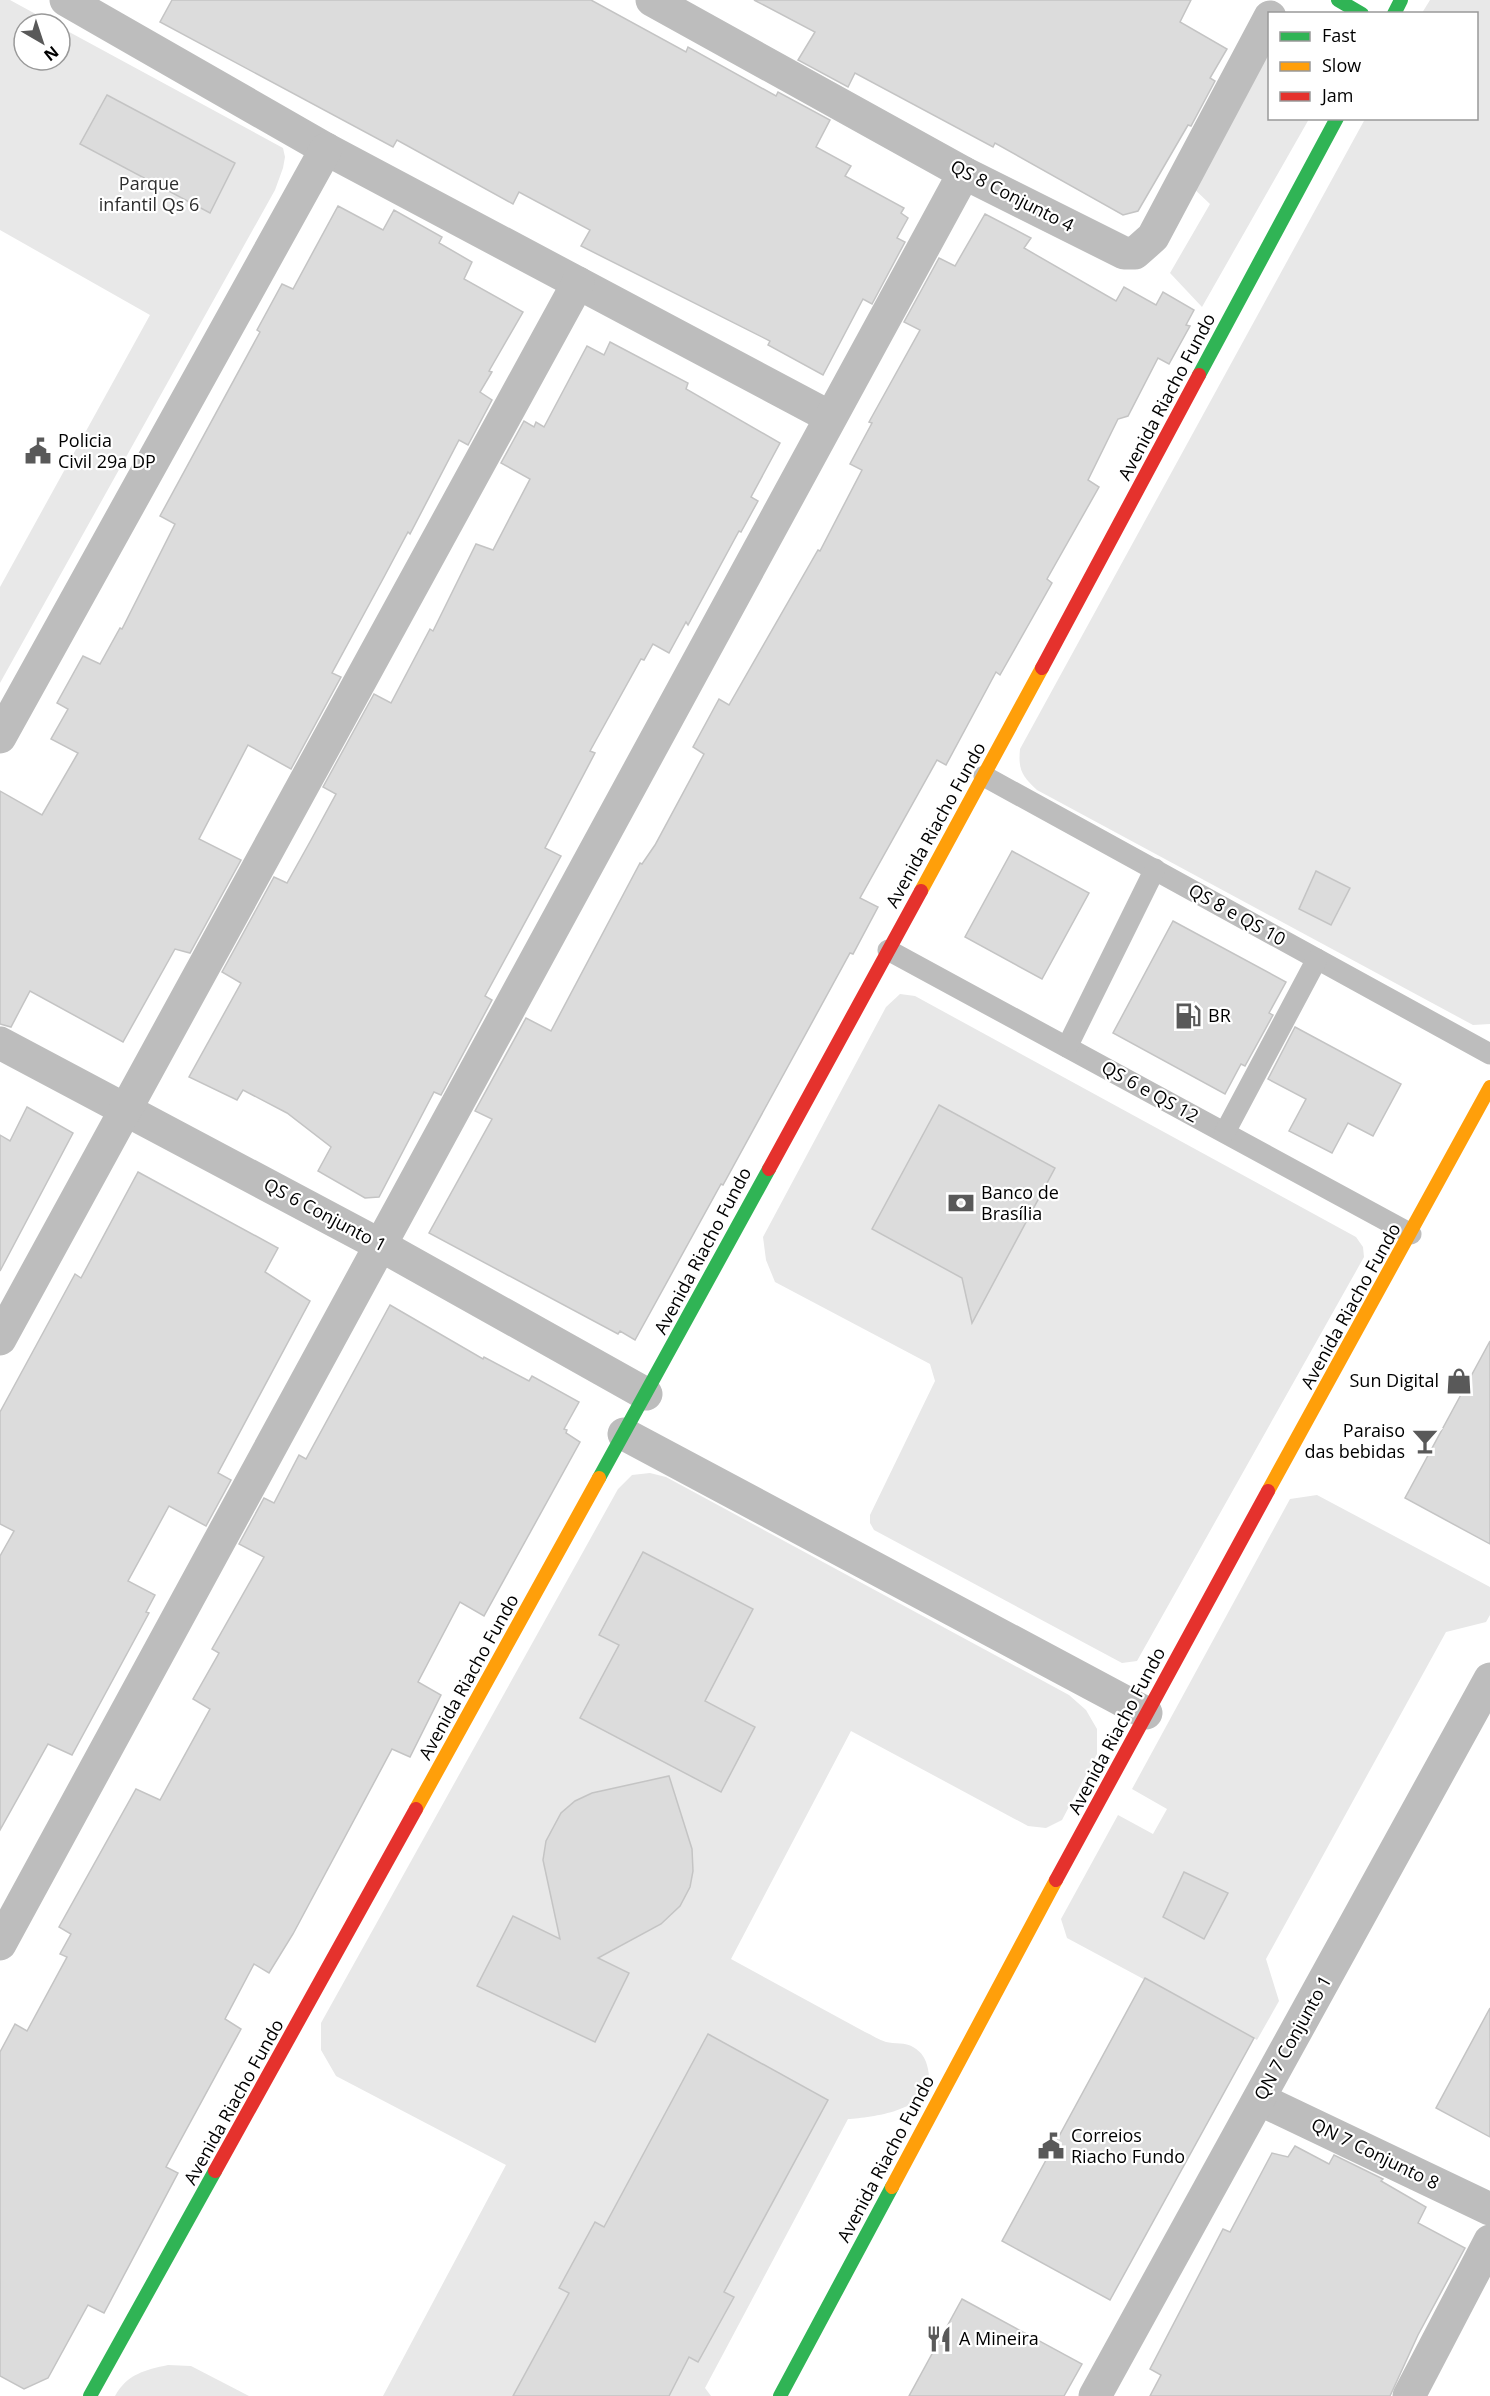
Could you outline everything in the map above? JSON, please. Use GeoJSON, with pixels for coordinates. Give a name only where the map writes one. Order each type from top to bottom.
{"type":"FeatureCollection","features":[{"type":"Feature","properties":{"kind":"street"},"geometry":{"type":"LineString","coordinates":[[66,0],[326,149],[830,417]]}},
{"type":"Feature","properties":{"kind":"street","name":"QS 8 Conjunto 4"},"geometry":{"type":"LineString","coordinates":[[652,0],[964,173],[1124,253],[1135,253],[1153,237],[1268,19]]}},
{"type":"Feature","properties":{"kind":"street"},"geometry":{"type":"LineString","coordinates":[[1338,0],[1359,12]]}},
{"type":"Feature","properties":{"kind":"street","name":"Avenida Riacho Fundo"},"geometry":{"type":"LineString","coordinates":[[90,2396],[646,1394],[984,776],[1336,120]]}},
{"type":"Feature","properties":{"kind":"street"},"geometry":{"type":"LineString","coordinates":[[0,737],[326,149]]}},
{"type":"Feature","properties":{"kind":"street"},"geometry":{"type":"LineString","coordinates":[[0,1944],[964,173]]}},
{"type":"Feature","properties":{"kind":"street"},"geometry":{"type":"LineString","coordinates":[[0,1339],[578,284]]}},
{"type":"Feature","properties":{"kind":"street","name":"QS 6 Conjunto 1"},"geometry":{"type":"LineString","coordinates":[[0,1043],[380,1245],[646,1394]]}},
{"type":"Feature","properties":{"kind":"street","name":"Avenida Riacho Fundo"},"geometry":{"type":"LineString","coordinates":[[780,2396],[1146,1713],[1490,1087]]}},
{"type":"Feature","properties":{"kind":"street"},"geometry":{"type":"LineString","coordinates":[[624,1434],[1146,1713]]}},
{"type":"Feature","properties":{"kind":"street","name":"QN 7 Conjunto 1"},"geometry":{"type":"LineString","coordinates":[[1095,2396],[1490,1679]]}},
{"type":"Feature","properties":{"kind":"street","name":"QN 7 Conjunto 8"},"geometry":{"type":"LineString","coordinates":[[1259,2098],[1490,2210]]}},
{"type":"Feature","properties":{"kind":"street"},"geometry":{"type":"LineString","coordinates":[[1409,2396],[1490,2241]]}},
{"type":"Feature","properties":{"kind":"lane","name":"QS 8 e QS 10"},"geometry":{"type":"LineString","coordinates":[[984,776],[1490,1054]]}},
{"type":"Feature","properties":{"kind":"lane"},"geometry":{"type":"LineString","coordinates":[[1067,1047],[1155,869]]}},
{"type":"Feature","properties":{"kind":"lane","name":"QS 6 e QS 12"},"geometry":{"type":"LineString","coordinates":[[888,950],[1411,1234]]}},
{"type":"Feature","properties":{"kind":"lane"},"geometry":{"type":"LineString","coordinates":[[1225,1132],[1317,959]]}},
{"type":"Feature","properties":{"kind":"green space","name":"Parque infantil Qs 6"},"geometry":{"type":"Polygon","coordinates":[[[0,0],[10,0],[32,12],[12,12],[12,72],[72,72],[72,34],[283,148],[285,157],[283,168],[275,190],[0,683],[0,587],[150,315],[0,230],[0,0]]]}},
{"type":"Feature","properties":{"kind":"green space"},"geometry":{"type":"Polygon","coordinates":[[[1430,0],[1490,0],[1490,1024],[1473,1025],[1037,790],[1028,781],[1020,762],[1020,749],[1364,120],[1478,120],[1478,12],[1423,12],[1430,0]]]}},
{"type":"Feature","properties":{"kind":"green space"},"geometry":{"type":"Polygon","coordinates":[[[1268,47],[1268,120],[1308,120],[1202,307],[1170,273],[1210,204],[1190,185],[1268,47]]]}},
{"type":"Feature","properties":{"kind":"green space"},"geometry":{"type":"Polygon","coordinates":[[[900,994],[915,996],[1356,1237],[1363,1247],[1364,1257],[1137,1661],[1122,1663],[874,1530],[870,1523],[870,1515],[935,1381],[930,1364],[775,1282],[766,1260],[763,1237],[886,1007],[900,994]]]}},
{"type":"Feature","properties":{"kind":"green space"},"geometry":{"type":"Polygon","coordinates":[[[650,1473],[666,1477],[1069,1695],[1086,1710],[1097,1729],[1097,1754],[1062,1820],[1046,1828],[1028,1826],[851,1731],[731,1959],[878,2039],[910,2045],[921,2054],[926,2062],[928,2083],[923,2094],[901,2109],[848,2119],[705,2388],[711,2396],[383,2396],[506,2165],[336,2076],[321,2050],[321,2023],[618,1489],[632,1475],[650,1473]]]}},
{"type":"Feature","properties":{"kind":"green space"},"geometry":{"type":"Polygon","coordinates":[[[1317,1495],[1490,1587],[1490,1615],[1486,1622],[1446,1632],[1266,1959],[1279,2001],[1257,2040],[1067,1938],[1061,1919],[1118,1815],[1153,1834],[1167,1809],[1132,1789],[1290,1499],[1317,1495]]]}},
{"type":"Feature","properties":{"kind":"green space"},"geometry":{"type":"Polygon","coordinates":[[[168,2365],[191,2366],[249,2396],[115,2396],[125,2383],[137,2374],[168,2365]]]}},
{"type":"Feature","properties":{"kind":"building"},"geometry":{"type":"Polygon","coordinates":[[[172,0],[591,0],[686,52],[688,47],[776,96],[778,92],[830,120],[816,147],[851,166],[845,176],[904,208],[901,213],[908,218],[897,238],[905,242],[872,304],[863,299],[823,375],[768,345],[770,341],[581,246],[590,230],[519,192],[513,204],[397,140],[393,147],[160,22],[172,0]]]}},
{"type":"Feature","properties":{"kind":"building"},"geometry":{"type":"Polygon","coordinates":[[[754,0],[1191,0],[1180,22],[1227,49],[1210,78],[1215,81],[1191,126],[1188,125],[1138,211],[1123,215],[995,143],[993,147],[855,73],[848,87],[798,60],[815,32],[754,0]]]}},
{"type":"Feature","properties":{"kind":"building"},"geometry":{"type":"Polygon","coordinates":[[[107,95],[235,163],[210,213],[80,144],[107,95]]]}},
{"type":"Feature","properties":{"kind":"building"},"geometry":{"type":"Polygon","coordinates":[[[338,206],[383,230],[394,210],[442,237],[439,243],[472,262],[464,279],[523,312],[489,371],[492,372],[480,392],[492,400],[468,445],[459,440],[410,534],[408,532],[332,673],[341,677],[291,769],[248,745],[199,839],[241,860],[190,953],[175,949],[123,1042],[30,991],[11,1027],[0,1024],[0,791],[42,815],[78,753],[51,739],[68,709],[57,703],[83,656],[100,664],[120,628],[122,629],[175,524],[160,516],[260,332],[257,330],[282,284],[293,289],[338,206]]]}},
{"type":"Feature","properties":{"kind":"building"},"geometry":{"type":"Polygon","coordinates":[[[985,214],[1031,238],[1024,248],[1116,301],[1124,287],[1156,305],[1163,292],[1194,310],[1186,325],[1190,326],[1169,364],[1158,358],[1128,416],[1118,419],[1088,480],[1099,487],[1047,579],[1052,583],[1000,675],[996,672],[946,765],[937,760],[860,898],[878,907],[853,954],[850,953],[635,1340],[620,1331],[618,1334],[429,1233],[492,1119],[475,1111],[526,1018],[551,1031],[640,863],[642,864],[655,845],[704,754],[693,747],[719,699],[729,705],[818,550],[820,551],[862,470],[850,464],[872,423],[869,422],[920,330],[904,322],[939,258],[955,266],[985,214]]]}},
{"type":"Feature","properties":{"kind":"building"},"geometry":{"type":"Polygon","coordinates":[[[610,342],[688,383],[686,389],[780,443],[751,497],[758,501],[688,625],[686,622],[669,653],[653,644],[644,660],[641,659],[590,751],[595,753],[545,848],[561,856],[485,996],[492,1000],[441,1095],[434,1092],[379,1197],[365,1198],[318,1171],[331,1147],[287,1113],[243,1090],[237,1100],[189,1077],[241,983],[222,972],[274,877],[287,883],[311,840],[336,794],[323,787],[374,694],[391,703],[430,629],[433,631],[476,544],[493,550],[530,479],[501,463],[524,421],[534,427],[536,422],[544,427],[587,346],[604,355],[610,342]]]}},
{"type":"Feature","properties":{"kind":"building"},"geometry":{"type":"Polygon","coordinates":[[[1012,851],[1089,893],[1042,979],[965,937],[1012,851]]]}},
{"type":"Feature","properties":{"kind":"building"},"geometry":{"type":"Polygon","coordinates":[[[1316,871],[1350,888],[1331,925],[1299,909],[1316,871]]]}},
{"type":"Feature","properties":{"kind":"building"},"geometry":{"type":"Polygon","coordinates":[[[1173,921],[1286,982],[1269,1013],[1273,1015],[1245,1066],[1241,1064],[1225,1094],[1113,1033],[1173,921]]]}},
{"type":"Feature","properties":{"kind":"building"},"geometry":{"type":"Polygon","coordinates":[[[1295,1027],[1401,1084],[1373,1136],[1348,1123],[1332,1153],[1289,1131],[1306,1099],[1268,1079],[1295,1027]]]}},
{"type":"Feature","properties":{"kind":"building","name":"Banco de Brasília"},"geometry":{"type":"Polygon","coordinates":[[[939,1105],[1055,1168],[972,1323],[962,1278],[872,1229],[939,1105]]]}},
{"type":"Feature","properties":{"kind":"building"},"geometry":{"type":"Polygon","coordinates":[[[27,1107],[73,1133],[0,1271],[0,1135],[10,1141],[27,1107]]]}},
{"type":"Feature","properties":{"kind":"building"},"geometry":{"type":"Polygon","coordinates":[[[138,1172],[278,1248],[265,1272],[310,1301],[218,1473],[231,1480],[206,1526],[169,1506],[128,1581],[155,1595],[146,1612],[149,1613],[72,1755],[48,1744],[0,1830],[0,1556],[14,1531],[0,1524],[0,1412],[75,1274],[81,1278],[138,1172]]]}},
{"type":"Feature","properties":{"kind":"building"},"geometry":{"type":"Polygon","coordinates":[[[390,1305],[483,1359],[484,1357],[529,1381],[532,1376],[579,1402],[564,1429],[567,1430],[566,1433],[580,1442],[484,1616],[460,1602],[418,1682],[441,1695],[410,1757],[392,1749],[293,1934],[269,1973],[254,1964],[225,2019],[241,2029],[166,2167],[178,2173],[104,2313],[88,2305],[48,2378],[24,2389],[0,2376],[0,2052],[15,2024],[27,2031],[67,1957],[60,1954],[71,1934],[59,1927],[136,1789],[160,1800],[210,1709],[193,1699],[219,1653],[212,1649],[264,1557],[239,1544],[264,1498],[274,1503],[299,1455],[306,1459],[390,1305]]]}},
{"type":"Feature","properties":{"kind":"building"},"geometry":{"type":"Polygon","coordinates":[[[1490,1341],[1490,1544],[1405,1498],[1490,1341]]]}},
{"type":"Feature","properties":{"kind":"building"},"geometry":{"type":"Polygon","coordinates":[[[643,1552],[753,1609],[705,1701],[755,1727],[721,1792],[580,1718],[619,1645],[599,1635],[643,1552]]]}},
{"type":"Feature","properties":{"kind":"building"},"geometry":{"type":"Polygon","coordinates":[[[669,1776],[692,1849],[693,1871],[690,1887],[680,1906],[661,1924],[598,1958],[629,1973],[595,2042],[477,1986],[513,1916],[560,1939],[543,1860],[546,1841],[561,1813],[575,1801],[592,1793],[669,1776]]]}},
{"type":"Feature","properties":{"kind":"building"},"geometry":{"type":"Polygon","coordinates":[[[1184,1872],[1228,1893],[1204,1939],[1163,1917],[1184,1872]]]}},
{"type":"Feature","properties":{"kind":"building"},"geometry":{"type":"Polygon","coordinates":[[[1145,1978],[1254,2038],[1110,2300],[1002,2241],[1145,1978]]]}},
{"type":"Feature","properties":{"kind":"building"},"geometry":{"type":"Polygon","coordinates":[[[1490,2008],[1490,2137],[1436,2108],[1490,2008]]]}},
{"type":"Feature","properties":{"kind":"building"},"geometry":{"type":"Polygon","coordinates":[[[708,2034],[828,2100],[724,2292],[734,2297],[698,2362],[689,2357],[669,2396],[513,2396],[569,2293],[559,2288],[595,2222],[604,2227],[708,2034]]]}},
{"type":"Feature","properties":{"kind":"building"},"geometry":{"type":"Polygon","coordinates":[[[1295,2146],[1329,2164],[1334,2155],[1383,2179],[1381,2181],[1426,2207],[1418,2223],[1465,2248],[1418,2335],[1390,2396],[1150,2396],[1161,2375],[1150,2369],[1223,2229],[1230,2232],[1272,2153],[1288,2157],[1295,2146]]]}},
{"type":"Feature","properties":{"kind":"building"},"geometry":{"type":"Polygon","coordinates":[[[962,2299],[1082,2364],[1064,2396],[909,2396],[962,2299]]]}},
{"type":"Feature","properties":{"kind":"traffic: fast"},"geometry":{"type":"LineString","coordinates":[[1338,0],[1359,12]]}},
{"type":"Feature","properties":{"kind":"traffic: fast"},"geometry":{"type":"LineString","coordinates":[[1395,12],[1401,0]]}},
{"type":"Feature","properties":{"kind":"traffic: fast"},"geometry":{"type":"LineString","coordinates":[[1199,375],[1336,120]]}},
{"type":"Feature","properties":{"kind":"traffic: fast"},"geometry":{"type":"LineString","coordinates":[[599,1478],[769,1169]]}},
{"type":"Feature","properties":{"kind":"traffic: fast"},"geometry":{"type":"LineString","coordinates":[[90,2396],[215,2171]]}},
{"type":"Feature","properties":{"kind":"traffic: fast"},"geometry":{"type":"LineString","coordinates":[[780,2396],[892,2187]]}},
{"type":"Feature","properties":{"kind":"traffic: slow"},"geometry":{"type":"LineString","coordinates":[[921,891],[1042,668]]}},
{"type":"Feature","properties":{"kind":"traffic: slow"},"geometry":{"type":"LineString","coordinates":[[1268,1491],[1490,1087]]}},
{"type":"Feature","properties":{"kind":"traffic: slow"},"geometry":{"type":"LineString","coordinates":[[416,1809],[599,1478]]}},
{"type":"Feature","properties":{"kind":"traffic: slow"},"geometry":{"type":"LineString","coordinates":[[892,2187],[1056,1880]]}},
{"type":"Feature","properties":{"kind":"traffic: jam"},"geometry":{"type":"LineString","coordinates":[[1042,668],[1199,375]]}},
{"type":"Feature","properties":{"kind":"traffic: jam"},"geometry":{"type":"LineString","coordinates":[[769,1169],[921,891]]}},
{"type":"Feature","properties":{"kind":"traffic: jam"},"geometry":{"type":"LineString","coordinates":[[1056,1880],[1268,1491]]}},
{"type":"Feature","properties":{"kind":"traffic: jam"},"geometry":{"type":"LineString","coordinates":[[215,2171],[416,1809]]}},
{"type":"Feature","properties":{"kind":"place","name":"Policia Civil 29a DP"},"geometry":{"type":"Point","coordinates":[38,451]}},
{"type":"Feature","properties":{"kind":"place","name":"BR"},"geometry":{"type":"Point","coordinates":[1188,1016]}},
{"type":"Feature","properties":{"kind":"place","name":"Banco de Brasília"},"geometry":{"type":"Point","coordinates":[961,1203]}},
{"type":"Feature","properties":{"kind":"place","name":"Sun Digital"},"geometry":{"type":"Point","coordinates":[1459,1381]}},
{"type":"Feature","properties":{"kind":"place","name":"Paraiso das bebidas"},"geometry":{"type":"Point","coordinates":[1425,1441]}},
{"type":"Feature","properties":{"kind":"place","name":"Correios Riacho Fundo"},"geometry":{"type":"Point","coordinates":[1051,2146]}},
{"type":"Feature","properties":{"kind":"place","name":"A Mineira"},"geometry":{"type":"Point","coordinates":[939,2339]}}]}
